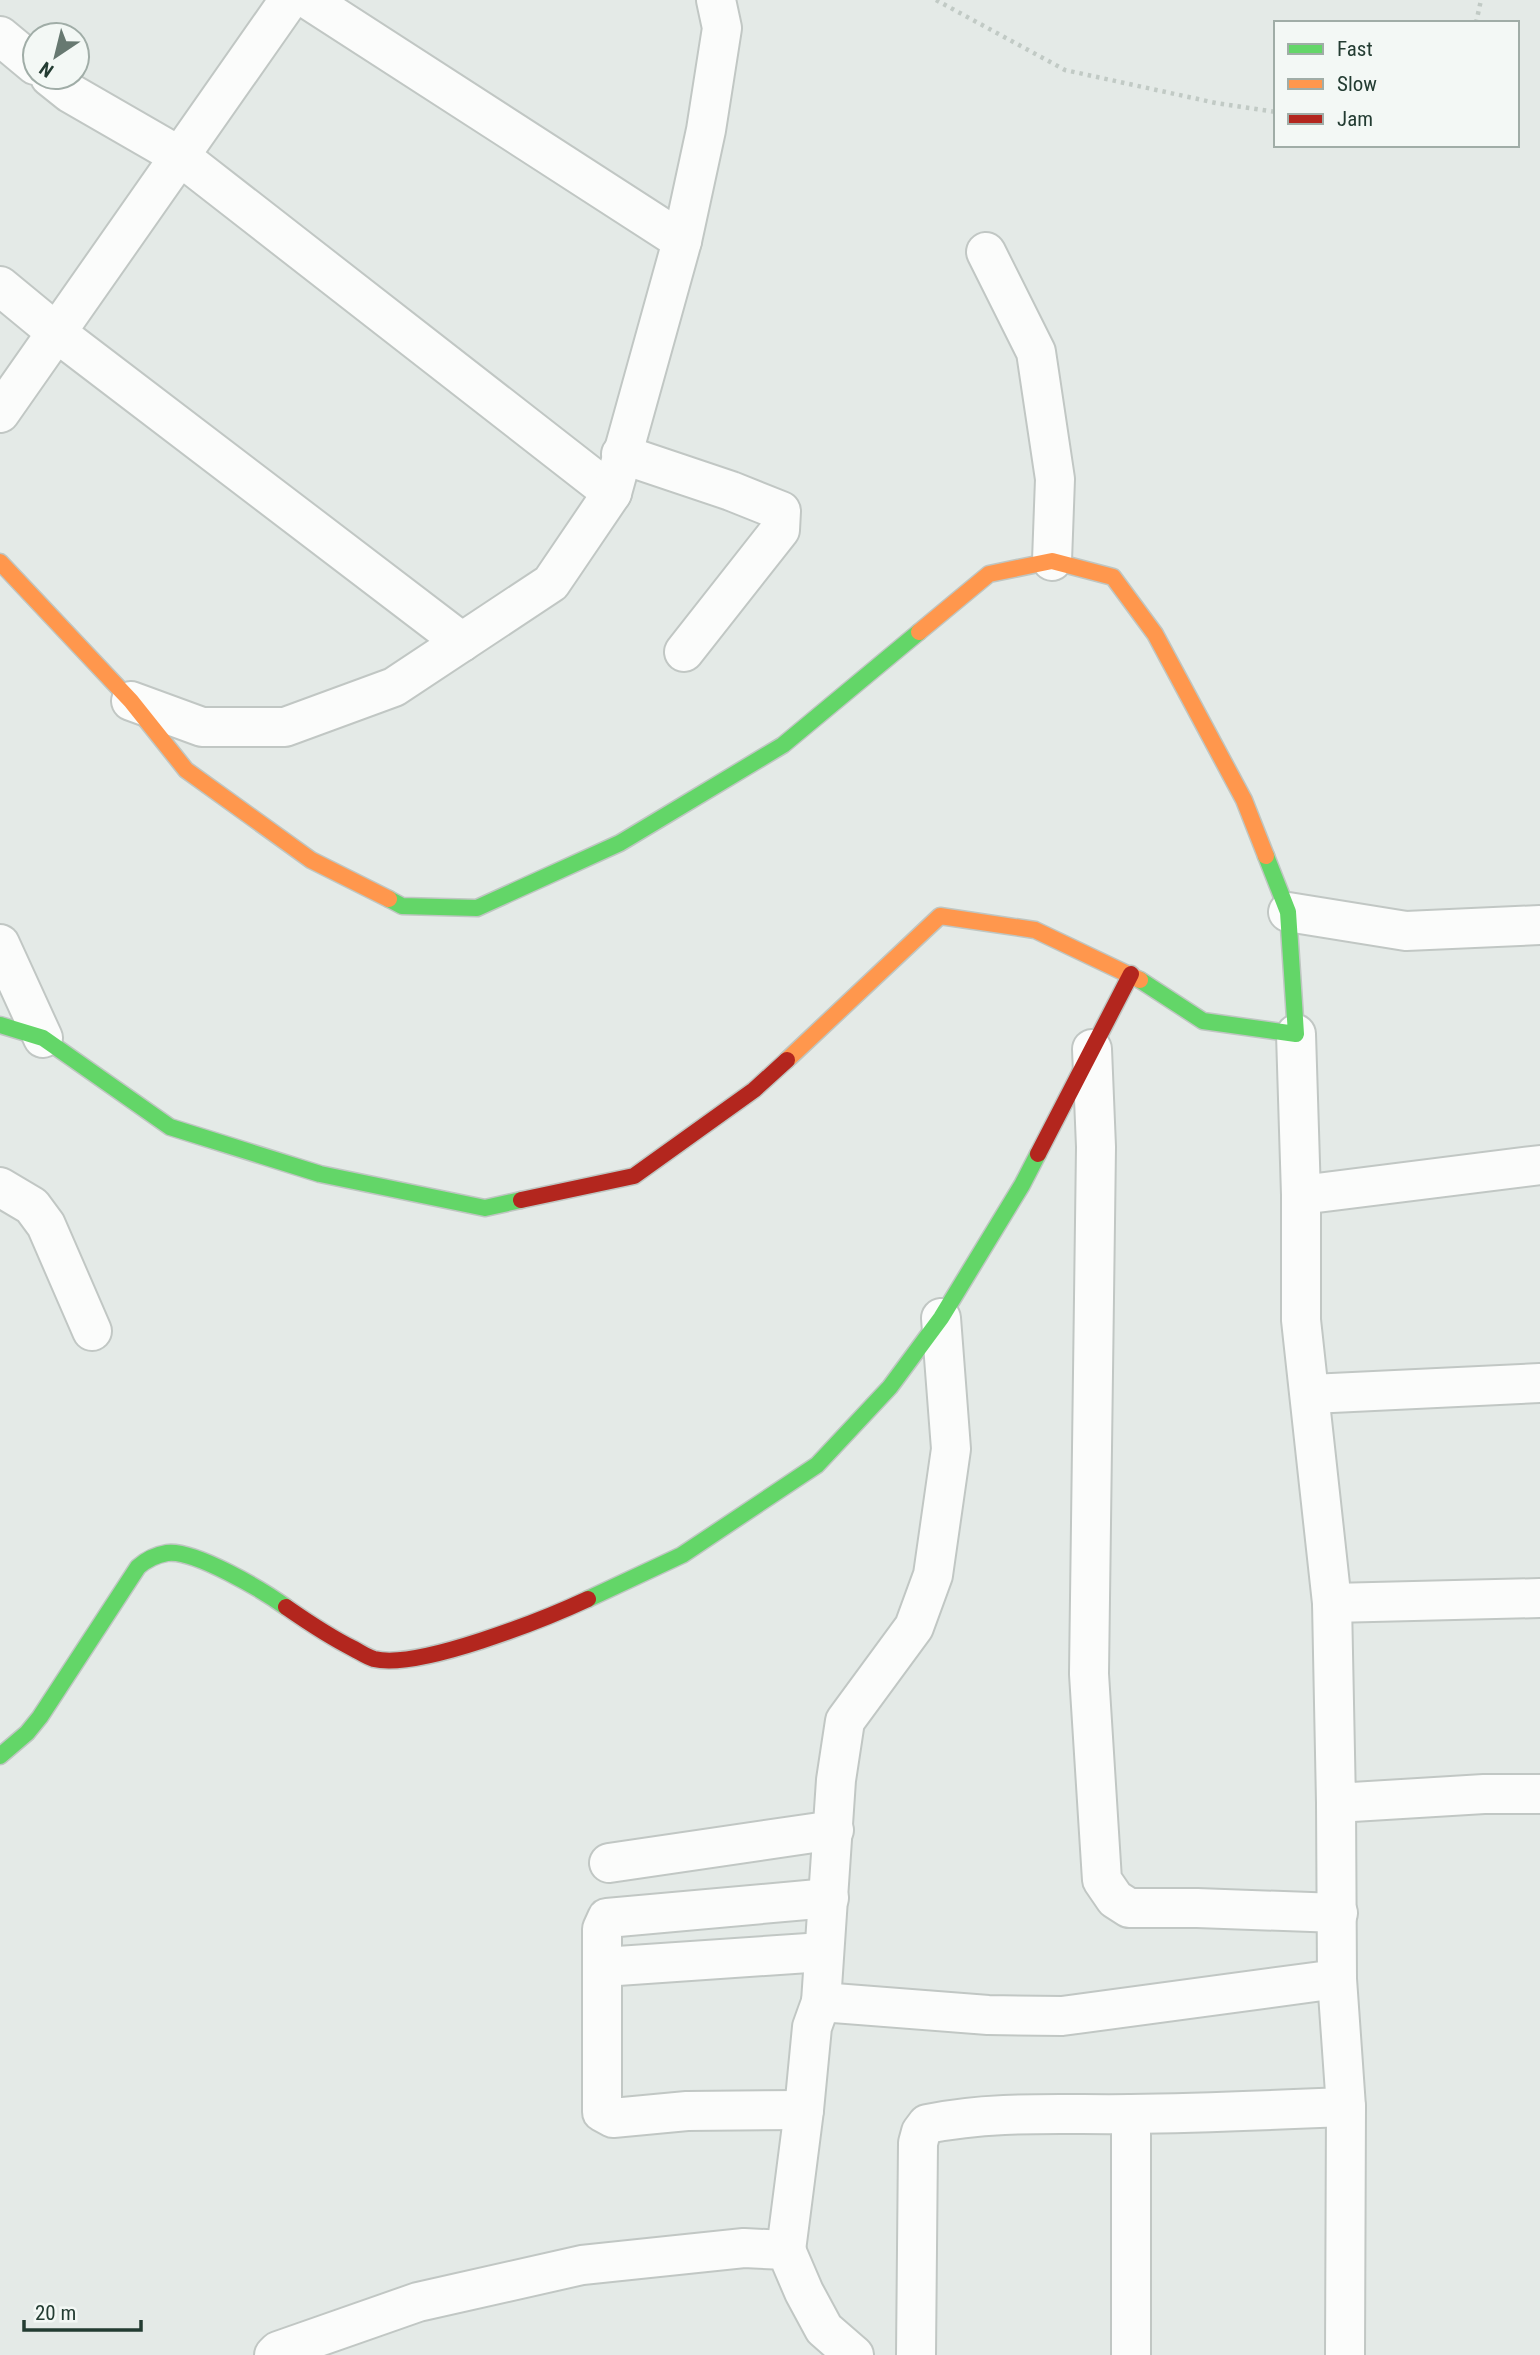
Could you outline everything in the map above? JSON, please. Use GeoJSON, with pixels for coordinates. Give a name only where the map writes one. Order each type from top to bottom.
{"type":"FeatureCollection","features":[{"type":"Feature","properties":{"kind":"street"},"geometry":{"type":"LineString","coordinates":[[0,413],[289,0]]}},
{"type":"Feature","properties":{"kind":"street"},"geometry":{"type":"LineString","coordinates":[[309,0],[682,241]]}},
{"type":"Feature","properties":{"kind":"street"},"geometry":{"type":"LineString","coordinates":[[131,701],[202,727],[285,727],[394,687],[551,583],[612,493],[682,241],[706,130],[722,29],[716,0]]}},
{"type":"Feature","properties":{"kind":"street"},"geometry":{"type":"LineString","coordinates":[[0,36],[21,53]]}},
{"type":"Feature","properties":{"kind":"street"},"geometry":{"type":"LineString","coordinates":[[68,91],[181,156],[612,493]]}},
{"type":"Feature","properties":{"kind":"street"},"geometry":{"type":"LineString","coordinates":[[986,252],[1035,352],[1055,479],[1052,561]]}},
{"type":"Feature","properties":{"kind":"street"},"geometry":{"type":"LineString","coordinates":[[0,286],[462,642]]}},
{"type":"Feature","properties":{"kind":"street"},"geometry":{"type":"LineString","coordinates":[[621,454],[781,511],[780,530],[684,652]]}},
{"type":"Feature","properties":{"kind":"street"},"geometry":{"type":"LineString","coordinates":[[0,562],[131,701],[186,770],[311,860],[402,906],[477,908],[621,843],[783,745],[989,574],[1052,561],[1113,577],[1155,634],[1244,800],[1288,912],[1296,1034],[1301,1195],[1301,1320],[1332,1604],[1338,1979],[1346,2107],[1345,2355]]}},
{"type":"Feature","properties":{"kind":"street"},"geometry":{"type":"LineString","coordinates":[[1288,912],[1406,931],[1540,925]]}},
{"type":"Feature","properties":{"kind":"street"},"geometry":{"type":"LineString","coordinates":[[0,1025],[43,1038],[170,1126],[320,1174],[485,1208],[634,1177],[754,1090],[940,916],[1035,930],[1131,974],[1203,1021],[1296,1034]]}},
{"type":"Feature","properties":{"kind":"street"},"geometry":{"type":"LineString","coordinates":[[0,943],[43,1038]]}},
{"type":"Feature","properties":{"kind":"street"},"geometry":{"type":"LineString","coordinates":[[0,1756],[27,1734],[40,1717],[138,1567],[148,1558],[170,1552],[208,1563],[258,1587],[324,1633],[374,1659],[405,1659],[442,1652],[546,1619],[682,1555],[817,1465],[890,1387],[941,1318],[1022,1185],[1131,974]]}},
{"type":"Feature","properties":{"kind":"street"},"geometry":{"type":"LineString","coordinates":[[1092,1049],[1096,1147],[1089,1674],[1102,1880],[1115,1899],[1129,1908],[1338,1913]]}},
{"type":"Feature","properties":{"kind":"street"},"geometry":{"type":"LineString","coordinates":[[1301,1195],[1540,1165]]}},
{"type":"Feature","properties":{"kind":"street"},"geometry":{"type":"LineString","coordinates":[[0,1187],[32,1206],[46,1225],[92,1331]]}},
{"type":"Feature","properties":{"kind":"street"},"geometry":{"type":"LineString","coordinates":[[854,2355],[824,2329],[786,2250],[812,2027],[821,2002],[836,1780],[845,1721],[914,1627],[933,1575],[951,1450],[941,1318]]}},
{"type":"Feature","properties":{"kind":"street"},"geometry":{"type":"LineString","coordinates":[[1311,1394],[1540,1383]]}},
{"type":"Feature","properties":{"kind":"street"},"geometry":{"type":"LineString","coordinates":[[1332,1604],[1540,1598]]}},
{"type":"Feature","properties":{"kind":"street"},"geometry":{"type":"LineString","coordinates":[[1336,1803],[1484,1794],[1540,1794]]}},
{"type":"Feature","properties":{"kind":"street"},"geometry":{"type":"LineString","coordinates":[[609,1863],[834,1830]]}},
{"type":"Feature","properties":{"kind":"street"},"geometry":{"type":"LineString","coordinates":[[804,2110],[687,2111],[613,2118],[602,2112],[602,1929],[607,1918],[829,1898]]}},
{"type":"Feature","properties":{"kind":"street"},"geometry":{"type":"LineString","coordinates":[[603,1967],[823,1952]]}},
{"type":"Feature","properties":{"kind":"street"},"geometry":{"type":"LineString","coordinates":[[821,2002],[988,2015],[1062,2016],[1338,1979]]}},
{"type":"Feature","properties":{"kind":"street"},"geometry":{"type":"LineString","coordinates":[[916,2355],[918,2143],[920,2132],[927,2124],[963,2117],[1346,2107]]}},
{"type":"Feature","properties":{"kind":"street"},"geometry":{"type":"LineString","coordinates":[[1131,2114],[1131,2355]]}},
{"type":"Feature","properties":{"kind":"street"},"geometry":{"type":"LineString","coordinates":[[274,2355],[278,2351],[418,2302],[582,2265],[744,2248],[786,2250]]}},
{"type":"Feature","properties":{"kind":"path"},"geometry":{"type":"LineString","coordinates":[[936,0],[1065,70],[1216,103],[1274,112]]}},
{"type":"Feature","properties":{"kind":"path"},"geometry":{"type":"LineString","coordinates":[[1476,21],[1481,0]]}},
{"type":"Feature","properties":{"kind":"traffic: fast"},"geometry":{"type":"LineString","coordinates":[[389,899],[402,906],[477,908],[620,843],[783,745],[919,632]]}},
{"type":"Feature","properties":{"kind":"traffic: fast"},"geometry":{"type":"LineString","coordinates":[[1140,980],[1203,1021],[1296,1034],[1288,912],[1266,856]]}},
{"type":"Feature","properties":{"kind":"traffic: fast"},"geometry":{"type":"LineString","coordinates":[[0,1025],[43,1038],[170,1127],[320,1174],[485,1208],[521,1200]]}},
{"type":"Feature","properties":{"kind":"traffic: fast"},"geometry":{"type":"LineString","coordinates":[[588,1599],[682,1555],[817,1465],[890,1387],[941,1318],[1038,1154]]}},
{"type":"Feature","properties":{"kind":"traffic: fast"},"geometry":{"type":"LineString","coordinates":[[0,1756],[27,1733],[40,1717],[138,1567],[151,1558],[167,1553],[194,1557],[246,1582],[286,1607]]}},
{"type":"Feature","properties":{"kind":"traffic: slow"},"geometry":{"type":"LineString","coordinates":[[919,632],[989,574],[1052,561],[1113,577],[1155,634],[1244,800],[1266,856]]}},
{"type":"Feature","properties":{"kind":"traffic: slow"},"geometry":{"type":"LineString","coordinates":[[0,562],[131,701],[186,770],[311,860],[389,899]]}},
{"type":"Feature","properties":{"kind":"traffic: slow"},"geometry":{"type":"LineString","coordinates":[[787,1060],[940,916],[1035,930],[1140,980]]}},
{"type":"Feature","properties":{"kind":"traffic: jam"},"geometry":{"type":"LineString","coordinates":[[1038,1154],[1131,974]]}},
{"type":"Feature","properties":{"kind":"traffic: jam"},"geometry":{"type":"LineString","coordinates":[[521,1200],[634,1176],[754,1090],[787,1060]]}},
{"type":"Feature","properties":{"kind":"traffic: jam"},"geometry":{"type":"LineString","coordinates":[[286,1607],[366,1656],[394,1660],[420,1657],[481,1641],[588,1599]]}}]}
